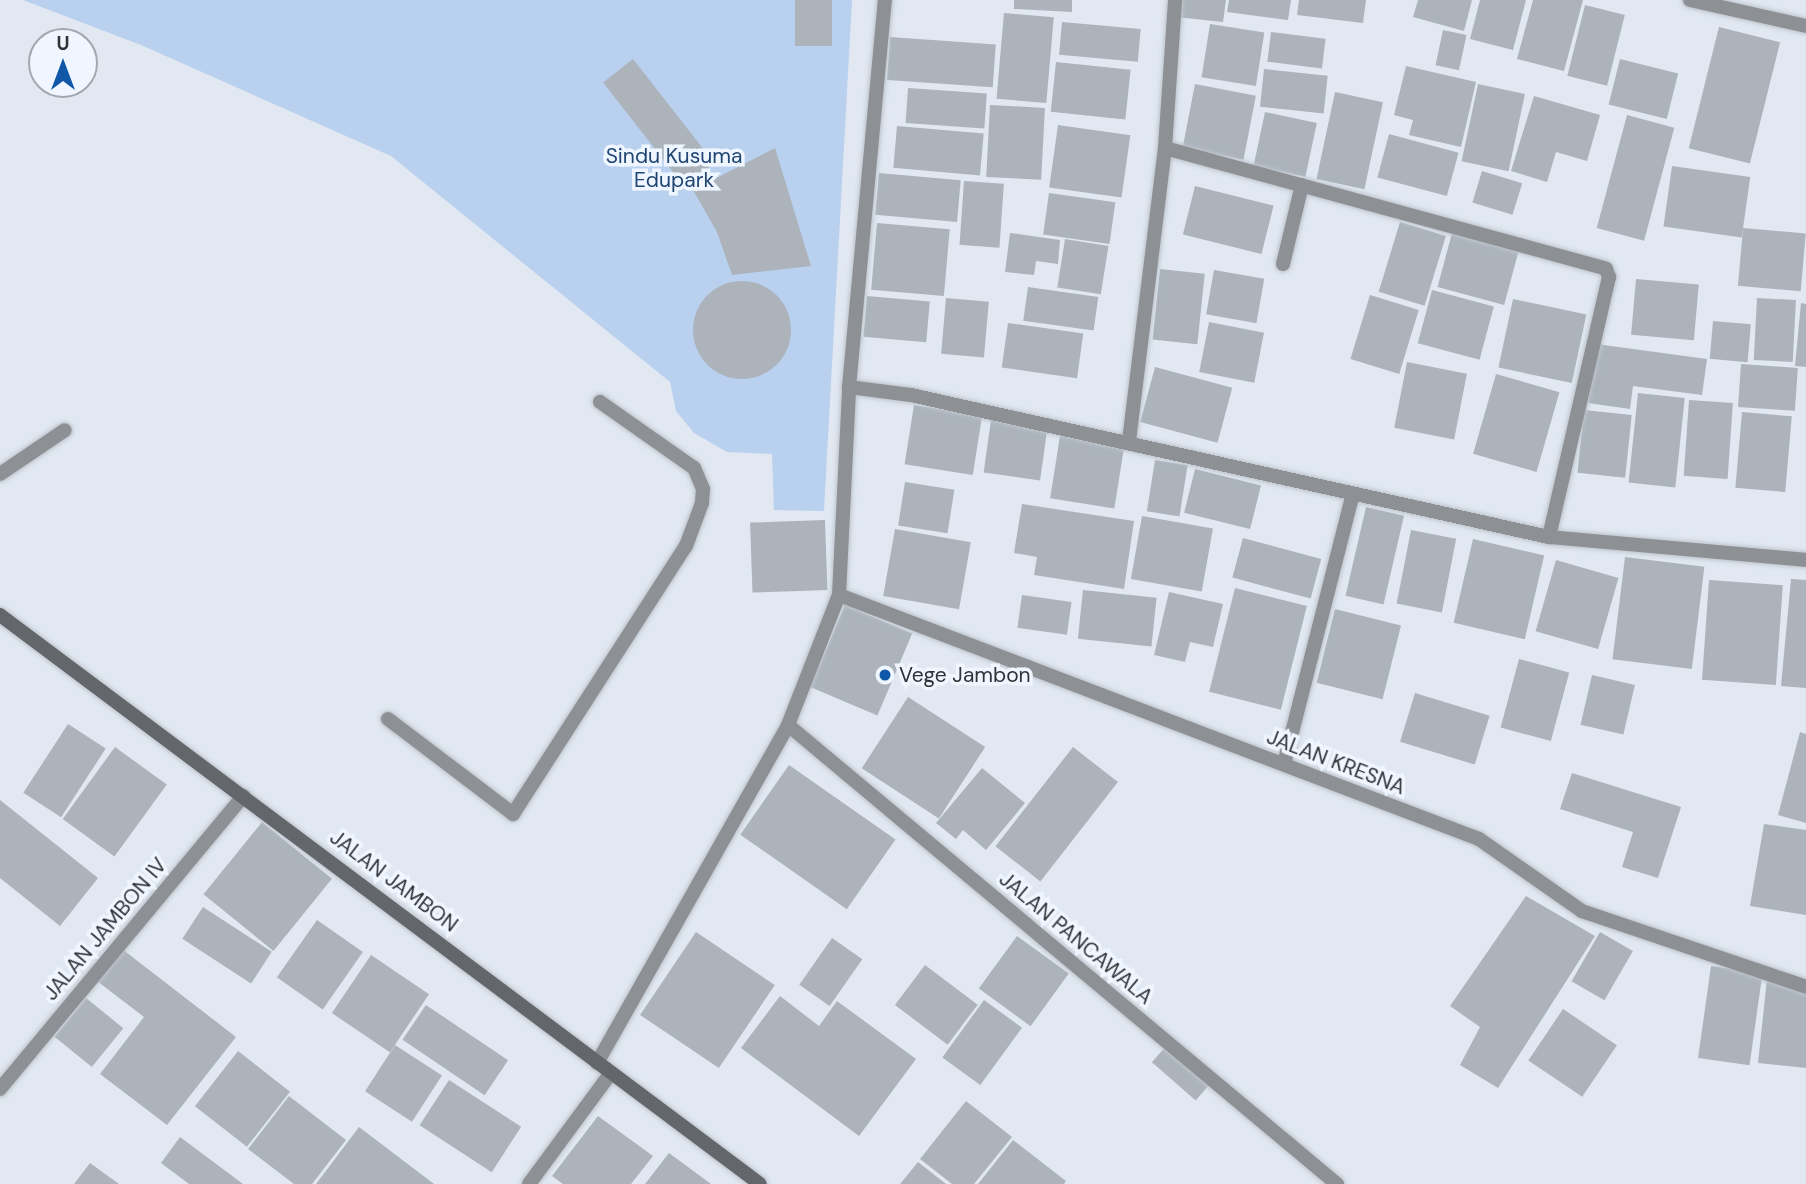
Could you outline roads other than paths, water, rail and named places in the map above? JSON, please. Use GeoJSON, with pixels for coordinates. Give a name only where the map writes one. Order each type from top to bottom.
{"type":"FeatureCollection","features":[{"type":"Feature","properties":{"kind":"main road","name":"JALAN JAMBON"},"geometry":{"type":"LineString","coordinates":[[0,614],[760,1184]]}},
{"type":"Feature","properties":{"kind":"street"},"geometry":{"type":"LineString","coordinates":[[597,1063],[788,725],[839,596],[849,387],[885,0]]}},
{"type":"Feature","properties":{"kind":"street"},"geometry":{"type":"LineString","coordinates":[[1129,441],[1164,148],[1175,0]]}},
{"type":"Feature","properties":{"kind":"street"},"geometry":{"type":"LineString","coordinates":[[1690,0],[1806,26]]}},
{"type":"Feature","properties":{"kind":"street"},"geometry":{"type":"LineString","coordinates":[[1164,148],[1606,269],[1609,277],[1549,537]]}},
{"type":"Feature","properties":{"kind":"street"},"geometry":{"type":"LineString","coordinates":[[1283,264],[1302,185]]}},
{"type":"Feature","properties":{"kind":"street"},"geometry":{"type":"LineString","coordinates":[[849,387],[911,395],[1129,441],[1549,537],[1806,560]]}},
{"type":"Feature","properties":{"kind":"street"},"geometry":{"type":"LineString","coordinates":[[388,719],[513,814],[686,547],[702,503],[703,489],[694,468],[600,402]]}},
{"type":"Feature","properties":{"kind":"street"},"geometry":{"type":"LineString","coordinates":[[0,474],[65,430]]}},
{"type":"Feature","properties":{"kind":"street"},"geometry":{"type":"LineString","coordinates":[[1284,764],[1353,494]]}},
{"type":"Feature","properties":{"kind":"street","name":"JALAN KRESNA"},"geometry":{"type":"LineString","coordinates":[[839,596],[1479,839],[1582,911],[1806,987]]}},
{"type":"Feature","properties":{"kind":"street","name":"JALAN PANCAWALA"},"geometry":{"type":"LineString","coordinates":[[788,725],[1336,1184]]}},
{"type":"Feature","properties":{"kind":"street","name":"JALAN JAMBON IV"},"geometry":{"type":"LineString","coordinates":[[0,1089],[243,796]]}},
{"type":"Feature","properties":{"kind":"street"},"geometry":{"type":"LineString","coordinates":[[529,1184],[610,1074]]}},
{"type":"Feature","properties":{"kind":"place","name":"Vege Jambon"},"geometry":{"type":"Point","coordinates":[885,675]}},
{"type":"Feature","properties":{"kind":"park label","name":"Sindu Kusuma Edupark"},"geometry":{"type":"Point","coordinates":[674,168]}}]}
